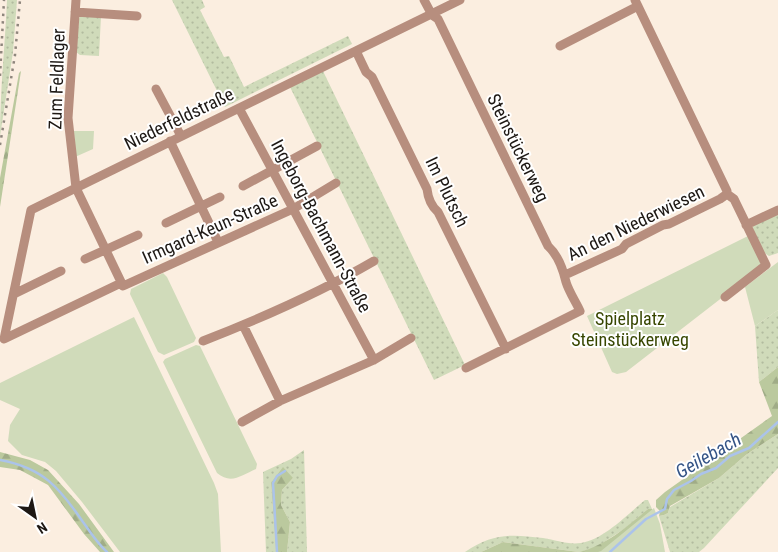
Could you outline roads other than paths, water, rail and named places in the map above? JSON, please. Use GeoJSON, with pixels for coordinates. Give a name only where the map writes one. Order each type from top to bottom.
{"type":"FeatureCollection","features":[{"type":"Feature","properties":{"kind":"street","name":"Zum Feldlager"},"geometry":{"type":"LineString","coordinates":[[76,0],[68,118],[76,188],[122,284]]}},
{"type":"Feature","properties":{"kind":"street","name":"Steinstückerweg"},"geometry":{"type":"LineString","coordinates":[[424,0],[432,15],[438,19],[548,246],[553,251],[566,276],[566,282],[580,312],[506,349]]}},
{"type":"Feature","properties":{"kind":"street","name":"Niederfeldstraße"},"geometry":{"type":"LineString","coordinates":[[4,339],[30,210],[460,0]]}},
{"type":"Feature","properties":{"kind":"street"},"geometry":{"type":"LineString","coordinates":[[560,46],[636,3],[727,188],[723,197],[734,199],[766,265],[725,297]]}},
{"type":"Feature","properties":{"kind":"street","name":"Zum Feldlager"},"geometry":{"type":"LineString","coordinates":[[75,12],[137,16]]}},
{"type":"Feature","properties":{"kind":"street","name":"Im Plutsch"},"geometry":{"type":"LineString","coordinates":[[356,51],[366,72],[372,77],[427,189],[428,198],[433,208],[438,212],[506,349]]}},
{"type":"Feature","properties":{"kind":"street"},"geometry":{"type":"LineString","coordinates":[[156,89],[181,136]]}},
{"type":"Feature","properties":{"kind":"street","name":"Ingeborg-Bachmann-Straße"},"geometry":{"type":"LineString","coordinates":[[239,108],[374,360]]}},
{"type":"Feature","properties":{"kind":"street"},"geometry":{"type":"LineString","coordinates":[[170,142],[218,242]]}},
{"type":"Feature","properties":{"kind":"street"},"geometry":{"type":"LineString","coordinates":[[243,186],[317,146]]}},
{"type":"Feature","properties":{"kind":"street","name":"Irmgard-Keun-Straße"},"geometry":{"type":"LineString","coordinates":[[4,339],[122,284],[293,209],[336,183]]}},
{"type":"Feature","properties":{"kind":"street"},"geometry":{"type":"LineString","coordinates":[[166,223],[220,197]]}},
{"type":"Feature","properties":{"kind":"street","name":"An den Niederwiesen"},"geometry":{"type":"LineString","coordinates":[[566,276],[622,249],[626,244],[663,225],[669,224],[723,197]]}},
{"type":"Feature","properties":{"kind":"street"},"geometry":{"type":"LineString","coordinates":[[746,225],[778,210]]}},
{"type":"Feature","properties":{"kind":"street"},"geometry":{"type":"LineString","coordinates":[[85,259],[138,235]]}},
{"type":"Feature","properties":{"kind":"street"},"geometry":{"type":"LineString","coordinates":[[204,341],[334,284],[374,261]]}},
{"type":"Feature","properties":{"kind":"street"},"geometry":{"type":"LineString","coordinates":[[14,294],[61,271]]}},
{"type":"Feature","properties":{"kind":"street"},"geometry":{"type":"LineString","coordinates":[[243,325],[280,401]]}},
{"type":"Feature","properties":{"kind":"street"},"geometry":{"type":"LineString","coordinates":[[242,422],[280,401],[374,360],[411,338]]}},
{"type":"Feature","properties":{"kind":"street"},"geometry":{"type":"LineString","coordinates":[[466,368],[506,349]]}},
{"type":"Feature","properties":{"kind":"waterway","name":"Geilebach"},"geometry":{"type":"LineString","coordinates":[[610,552],[646,519],[665,509],[667,499],[674,490],[701,474],[716,468],[730,456],[749,448],[778,422]]}},
{"type":"Feature","properties":{"kind":"waterway","name":"Geilebach"},"geometry":{"type":"LineString","coordinates":[[0,460],[28,468],[49,481],[58,489],[94,538],[107,552]]}},
{"type":"Feature","properties":{"kind":"waterway"},"geometry":{"type":"LineString","coordinates":[[277,552],[273,483],[277,476],[285,471]]}},
{"type":"Feature","properties":{"kind":"railway"},"geometry":{"type":"LineString","coordinates":[[0,76],[4,0]]}},
{"type":"Feature","properties":{"kind":"railway"},"geometry":{"type":"LineString","coordinates":[[0,145],[15,55],[20,0]]}},
{"type":"Feature","properties":{"kind":"park label","name":"Spielplatz Steinstückerweg"},"geometry":{"type":"Point","coordinates":[630,329]}}]}
